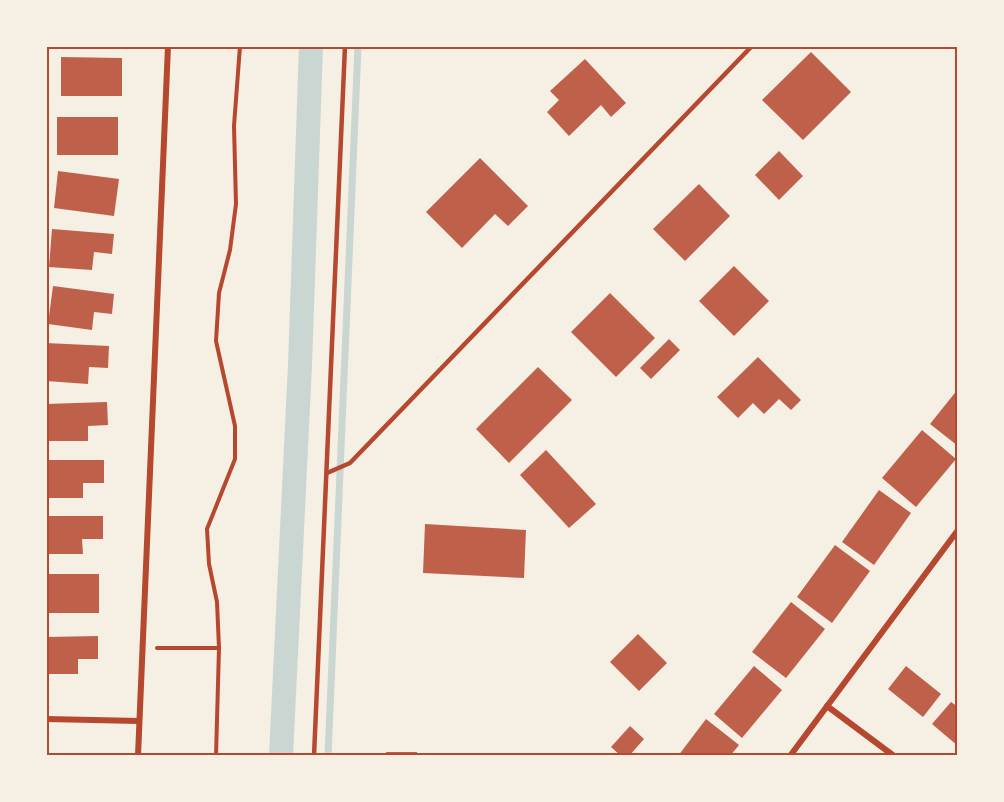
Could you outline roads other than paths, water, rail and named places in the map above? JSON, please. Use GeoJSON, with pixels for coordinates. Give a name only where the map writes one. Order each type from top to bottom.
{"type":"FeatureCollection","features":[{"type":"Feature","properties":{"kind":"street"},"geometry":{"type":"LineString","coordinates":[[138,756],[168,46]]}},
{"type":"Feature","properties":{"kind":"street"},"geometry":{"type":"LineString","coordinates":[[790,756],[957,530]]}},
{"type":"Feature","properties":{"kind":"street"},"geometry":{"type":"LineString","coordinates":[[827,706],[894,756]]}},
{"type":"Feature","properties":{"kind":"street"},"geometry":{"type":"LineString","coordinates":[[46,719],[139,722]]}},
{"type":"Feature","properties":{"kind":"lane"},"geometry":{"type":"LineString","coordinates":[[314,756],[345,46]]}},
{"type":"Feature","properties":{"kind":"lane"},"geometry":{"type":"LineString","coordinates":[[327,473],[350,463],[375,434],[752,46]]}},
{"type":"Feature","properties":{"kind":"waterway"},"geometry":{"type":"LineString","coordinates":[[281,756],[300,365],[311,46]]}},
{"type":"Feature","properties":{"kind":"waterway"},"geometry":{"type":"LineString","coordinates":[[328,756],[358,46]]}}]}
